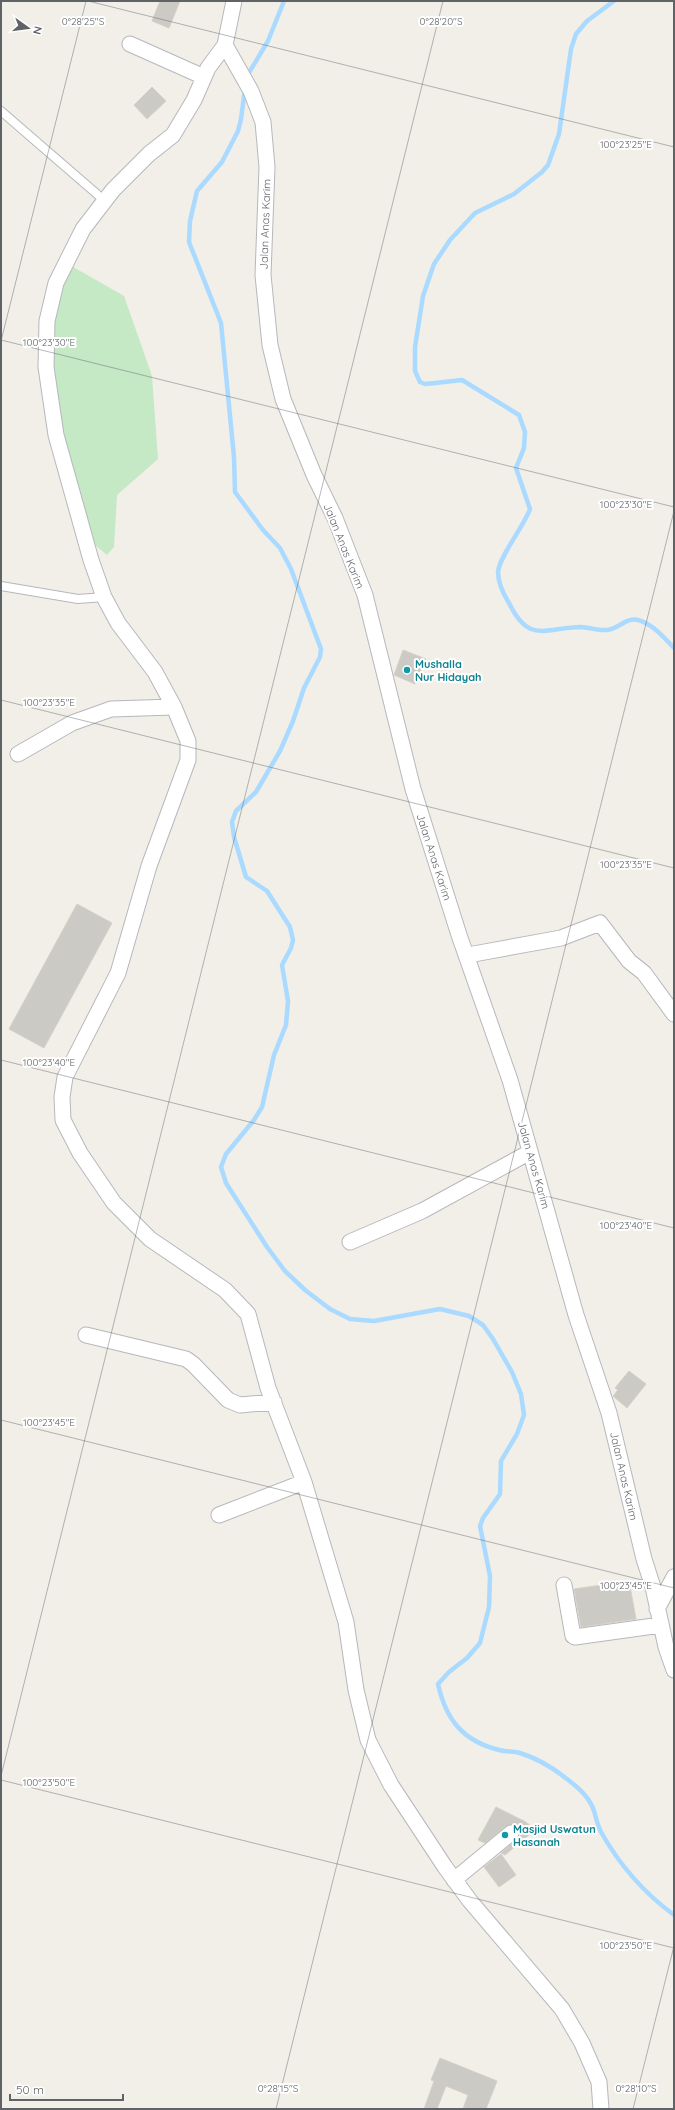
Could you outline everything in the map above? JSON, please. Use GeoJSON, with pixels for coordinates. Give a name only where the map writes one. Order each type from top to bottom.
{"type":"FeatureCollection","features":[{"type":"Feature","properties":{"kind":"street"},"geometry":{"type":"LineString","coordinates":[[234,1],[225,45],[208,68],[194,100],[173,135],[149,154],[105,201],[83,229],[56,283],[47,320],[46,367],[56,435],[91,560],[104,597],[118,623],[155,672],[174,707],[188,741],[188,760],[149,866],[118,973],[65,1077],[62,1097],[63,1120],[80,1153],[114,1203],[150,1239],[225,1290],[248,1314],[274,1402],[304,1482],[346,1622],[356,1690],[368,1740],[391,1785],[454,1880],[562,2009],[582,2044],[599,2082],[601,2109]]}},
{"type":"Feature","properties":{"kind":"street"},"geometry":{"type":"LineString","coordinates":[[130,44],[204,77]]}},
{"type":"Feature","properties":{"kind":"street","name":"Jalan Anas Karim"},"geometry":{"type":"LineString","coordinates":[[225,45],[251,91],[263,122],[267,167],[263,275],[270,345],[283,399],[314,475],[335,518],[365,596],[413,789],[459,935],[468,955],[510,1080],[576,1315],[609,1413],[666,1647],[674,1670]]}},
{"type":"Feature","properties":{"kind":"street"},"geometry":{"type":"LineString","coordinates":[[18,754],[72,723],[110,709],[174,707]]}},
{"type":"Feature","properties":{"kind":"street"},"geometry":{"type":"LineString","coordinates":[[468,955],[561,938],[600,923],[629,961],[644,973],[674,1014]]}},
{"type":"Feature","properties":{"kind":"street"},"geometry":{"type":"LineString","coordinates":[[350,1242],[418,1214],[530,1152]]}},
{"type":"Feature","properties":{"kind":"street"},"geometry":{"type":"LineString","coordinates":[[86,1335],[186,1359],[193,1364],[228,1400],[235,1404],[240,1405],[274,1402]]}},
{"type":"Feature","properties":{"kind":"street"},"geometry":{"type":"LineString","coordinates":[[219,1515],[304,1482]]}},
{"type":"Feature","properties":{"kind":"street"},"geometry":{"type":"LineString","coordinates":[[657,1609],[674,1577]]}},
{"type":"Feature","properties":{"kind":"street"},"geometry":{"type":"LineString","coordinates":[[564,1585],[573,1636],[575,1637],[661,1624]]}},
{"type":"Feature","properties":{"kind":"street"},"geometry":{"type":"LineString","coordinates":[[454,1880],[511,1834]]}},
{"type":"Feature","properties":{"kind":"lane"},"geometry":{"type":"LineString","coordinates":[[1,111],[105,201]]}},
{"type":"Feature","properties":{"kind":"lane"},"geometry":{"type":"LineString","coordinates":[[1,586],[78,599],[104,597]]}},
{"type":"Feature","properties":{"kind":"green space"},"geometry":{"type":"Polygon","coordinates":[[[68,264],[124,296],[152,376],[158,459],[117,495],[114,547],[107,555],[83,535],[45,388],[46,321],[68,264]]]}},
{"type":"Feature","properties":{"kind":"building"},"geometry":{"type":"Polygon","coordinates":[[[160,1],[180,1],[169,28],[152,21],[160,1]]]}},
{"type":"Feature","properties":{"kind":"building"},"geometry":{"type":"Polygon","coordinates":[[[152,87],[166,101],[147,119],[134,105],[152,87]]]}},
{"type":"Feature","properties":{"kind":"building","name":"Mushalla Nur Hidayah"},"geometry":{"type":"Polygon","coordinates":[[[403,650],[426,659],[415,684],[394,675],[403,650]]]}},
{"type":"Feature","properties":{"kind":"building"},"geometry":{"type":"Polygon","coordinates":[[[77,904],[112,923],[44,1048],[9,1029],[77,904]]]}},
{"type":"Feature","properties":{"kind":"building"},"geometry":{"type":"Polygon","coordinates":[[[629,1371],[646,1384],[627,1408],[613,1396],[618,1390],[615,1388],[629,1371]]]}},
{"type":"Feature","properties":{"kind":"building"},"geometry":{"type":"Polygon","coordinates":[[[629,1581],[636,1619],[581,1627],[574,1589],[629,1581]]]}},
{"type":"Feature","properties":{"kind":"building","name":"Masjid Uswatun Hasanah"},"geometry":{"type":"Polygon","coordinates":[[[496,1807],[526,1822],[535,1830],[505,1855],[501,1853],[520,1836],[520,1831],[514,1825],[506,1826],[485,1843],[478,1840],[496,1807]]]}},
{"type":"Feature","properties":{"kind":"building"},"geometry":{"type":"Polygon","coordinates":[[[501,1854],[516,1875],[499,1887],[484,1867],[501,1854]]]}},
{"type":"Feature","properties":{"kind":"building"},"geometry":{"type":"Polygon","coordinates":[[[440,2058],[497,2081],[486,2109],[463,2109],[468,2095],[446,2086],[437,2109],[424,2109],[434,2081],[431,2080],[440,2058]]]}},
{"type":"Feature","properties":{"kind":"waterway"},"geometry":{"type":"LineString","coordinates":[[247,76],[268,41],[284,1]]}},
{"type":"Feature","properties":{"kind":"waterway"},"geometry":{"type":"LineString","coordinates":[[614,1],[587,21],[576,34],[571,49],[559,134],[548,165],[542,172],[514,194],[475,213],[450,240],[434,264],[423,296],[415,347],[415,371],[420,382],[425,384],[462,380],[519,415],[525,432],[524,448],[516,468],[530,509],[499,566],[498,576],[505,596],[516,616],[523,624],[538,631],[580,627],[604,630],[615,628],[630,620],[638,620],[653,628],[674,648]]}},
{"type":"Feature","properties":{"kind":"waterway"},"geometry":{"type":"LineString","coordinates":[[245,89],[238,131],[222,162],[197,191],[190,221],[189,242],[221,323],[234,457],[235,492],[263,530],[280,548],[291,569],[321,649],[320,657],[304,688],[293,721],[280,751],[256,792],[236,811],[232,822],[234,837],[246,877],[267,891],[290,927],[293,940],[291,948],[282,965],[288,1001],[286,1025],[274,1055],[262,1107],[254,1120],[226,1154],[221,1167],[226,1183],[267,1247],[285,1271],[305,1290],[330,1309],[350,1319],[374,1321],[440,1309],[469,1316],[483,1325],[493,1339],[512,1372],[521,1394],[524,1415],[517,1434],[501,1461],[500,1494],[483,1518],[480,1526],[490,1576],[489,1607],[480,1643],[467,1658],[449,1672],[438,1684],[441,1697],[451,1718],[466,1735],[486,1746],[502,1751],[520,1753],[537,1760],[558,1772],[580,1790],[593,1808],[601,1832],[624,1867],[642,1888],[674,1915]]}},
{"type":"Feature","properties":{"kind":"place","name":"Mushalla Nur Hidayah"},"geometry":{"type":"Point","coordinates":[407,670]}},
{"type":"Feature","properties":{"kind":"place","name":"Masjid Uswatun Hasanah"},"geometry":{"type":"Point","coordinates":[505,1835]}}]}
